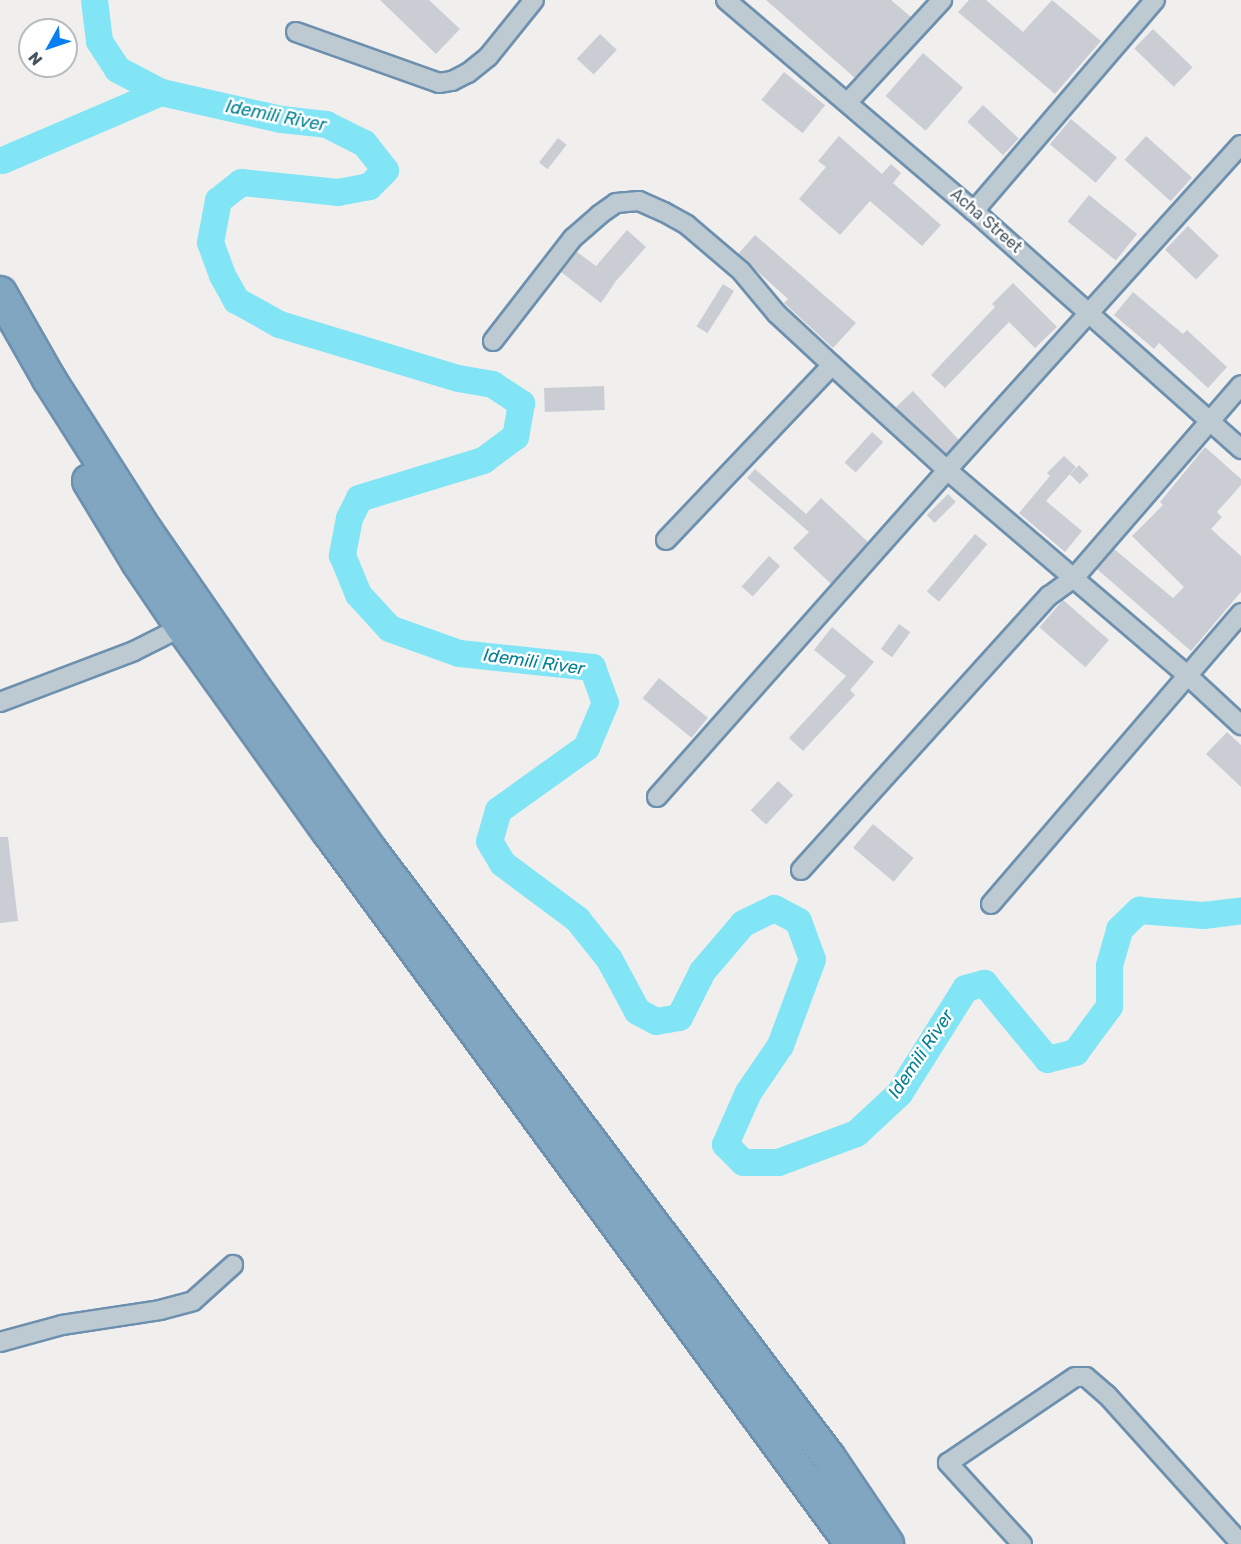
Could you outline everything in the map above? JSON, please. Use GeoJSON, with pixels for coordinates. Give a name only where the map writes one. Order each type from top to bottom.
{"type":"FeatureCollection","features":[{"type":"Feature","properties":{"kind":"highway"},"geometry":{"type":"LineString","coordinates":[[0,293],[49,379],[140,521],[248,679],[370,850],[829,1458],[887,1544]]}},
{"type":"Feature","properties":{"kind":"highway"},"geometry":{"type":"LineString","coordinates":[[0,330],[138,561],[182,627],[328,832],[852,1544]]}},
{"type":"Feature","properties":{"kind":"street"},"geometry":{"type":"LineString","coordinates":[[296,32],[439,83],[452,81],[468,73],[488,57],[534,0]]}},
{"type":"Feature","properties":{"kind":"street","name":"Acha Street"},"geometry":{"type":"LineString","coordinates":[[726,0],[974,211],[1241,448]]}},
{"type":"Feature","properties":{"kind":"street"},"geometry":{"type":"LineString","coordinates":[[848,102],[942,0]]}},
{"type":"Feature","properties":{"kind":"street"},"geometry":{"type":"LineString","coordinates":[[974,211],[1155,0]]}},
{"type":"Feature","properties":{"kind":"street"},"geometry":{"type":"LineString","coordinates":[[657,797],[947,470],[1241,145]]}},
{"type":"Feature","properties":{"kind":"street"},"geometry":{"type":"LineString","coordinates":[[494,341],[573,238],[598,215],[616,203],[639,201],[687,225],[741,271],[777,314],[947,470],[1187,675],[1241,725]]}},
{"type":"Feature","properties":{"kind":"street"},"geometry":{"type":"LineString","coordinates":[[666,540],[832,366]]}},
{"type":"Feature","properties":{"kind":"street"},"geometry":{"type":"LineString","coordinates":[[801,870],[1049,596],[1074,578],[1241,385]]}},
{"type":"Feature","properties":{"kind":"street"},"geometry":{"type":"LineString","coordinates":[[991,904],[1241,613]]}},
{"type":"Feature","properties":{"kind":"street"},"geometry":{"type":"LineString","coordinates":[[0,702],[134,651],[182,627]]}},
{"type":"Feature","properties":{"kind":"street"},"geometry":{"type":"LineString","coordinates":[[0,1342],[62,1325],[160,1311],[193,1301],[234,1265]]}},
{"type":"Feature","properties":{"kind":"street"},"geometry":{"type":"LineString","coordinates":[[1022,1544],[948,1463],[1075,1377],[1086,1377],[1107,1395],[1241,1544]]}},
{"type":"Feature","properties":{"kind":"building"},"geometry":{"type":"Polygon","coordinates":[[[380,0],[429,0],[460,29],[436,54],[380,0]]]}},
{"type":"Feature","properties":{"kind":"building"},"geometry":{"type":"Polygon","coordinates":[[[766,0],[891,0],[911,17],[855,78],[766,0]]]}},
{"type":"Feature","properties":{"kind":"building"},"geometry":{"type":"Polygon","coordinates":[[[969,0],[986,0],[1023,32],[1052,0],[1101,41],[1055,94],[958,12],[969,0]]]}},
{"type":"Feature","properties":{"kind":"building"},"geometry":{"type":"Polygon","coordinates":[[[1153,29],[1193,67],[1174,87],[1134,48],[1153,29]]]}},
{"type":"Feature","properties":{"kind":"building"},"geometry":{"type":"Polygon","coordinates":[[[600,34],[617,50],[594,75],[577,59],[600,34]]]}},
{"type":"Feature","properties":{"kind":"building"},"geometry":{"type":"Polygon","coordinates":[[[923,53],[963,88],[926,131],[886,96],[923,53]]]}},
{"type":"Feature","properties":{"kind":"building"},"geometry":{"type":"Polygon","coordinates":[[[784,72],[825,105],[803,133],[761,100],[784,72]]]}},
{"type":"Feature","properties":{"kind":"building"},"geometry":{"type":"Polygon","coordinates":[[[983,105],[1019,138],[1003,155],[967,122],[983,105]]]}},
{"type":"Feature","properties":{"kind":"building"},"geometry":{"type":"Polygon","coordinates":[[[1071,119],[1117,158],[1096,183],[1050,144],[1071,119]]]}},
{"type":"Feature","properties":{"kind":"building"},"geometry":{"type":"Polygon","coordinates":[[[839,136],[882,174],[891,164],[901,173],[893,183],[941,225],[922,246],[870,201],[840,235],[799,199],[826,167],[818,161],[839,136]]]}},
{"type":"Feature","properties":{"kind":"building"},"geometry":{"type":"Polygon","coordinates":[[[1146,136],[1192,177],[1171,201],[1125,160],[1146,136]]]}},
{"type":"Feature","properties":{"kind":"building"},"geometry":{"type":"Polygon","coordinates":[[[558,138],[567,145],[548,169],[539,162],[558,138]]]}},
{"type":"Feature","properties":{"kind":"building"},"geometry":{"type":"Polygon","coordinates":[[[1089,195],[1137,234],[1116,260],[1068,221],[1089,195]]]}},
{"type":"Feature","properties":{"kind":"building"},"geometry":{"type":"Polygon","coordinates":[[[1188,226],[1219,256],[1196,280],[1165,250],[1188,226]]]}},
{"type":"Feature","properties":{"kind":"building"},"geometry":{"type":"Polygon","coordinates":[[[627,230],[646,247],[616,281],[601,303],[561,272],[577,252],[596,266],[627,230]]]}},
{"type":"Feature","properties":{"kind":"building"},"geometry":{"type":"Polygon","coordinates":[[[755,235],[856,323],[833,348],[784,303],[788,299],[738,254],[755,235]]]}},
{"type":"Feature","properties":{"kind":"building"},"geometry":{"type":"Polygon","coordinates":[[[1013,283],[1057,327],[1035,348],[1009,322],[945,388],[931,375],[995,307],[992,304],[1013,283]]]}},
{"type":"Feature","properties":{"kind":"building"},"geometry":{"type":"Polygon","coordinates":[[[723,284],[734,291],[708,333],[697,326],[723,284]]]}},
{"type":"Feature","properties":{"kind":"building"},"geometry":{"type":"Polygon","coordinates":[[[1133,292],[1183,334],[1187,330],[1227,367],[1208,388],[1159,343],[1154,349],[1114,315],[1133,292]]]}},
{"type":"Feature","properties":{"kind":"building"},"geometry":{"type":"Polygon","coordinates":[[[604,386],[605,410],[545,412],[544,388],[604,386]]]}},
{"type":"Feature","properties":{"kind":"building"},"geometry":{"type":"Polygon","coordinates":[[[913,391],[959,440],[946,454],[895,408],[913,391]]]}},
{"type":"Feature","properties":{"kind":"building"},"geometry":{"type":"Polygon","coordinates":[[[872,432],[883,442],[856,473],[845,462],[872,432]]]}},
{"type":"Feature","properties":{"kind":"building"},"geometry":{"type":"Polygon","coordinates":[[[1205,447],[1241,479],[1241,485],[1217,512],[1222,517],[1211,529],[1241,556],[1241,592],[1191,651],[1097,569],[1114,549],[1173,598],[1184,587],[1132,536],[1163,505],[1160,502],[1205,447]]]}},
{"type":"Feature","properties":{"kind":"building"},"geometry":{"type":"Polygon","coordinates":[[[1064,456],[1076,467],[1046,501],[1082,531],[1065,552],[1019,513],[1050,476],[1047,473],[1064,456]]]}},
{"type":"Feature","properties":{"kind":"building"},"geometry":{"type":"Polygon","coordinates":[[[1079,465],[1089,475],[1080,484],[1070,474],[1079,465]]]}},
{"type":"Feature","properties":{"kind":"building"},"geometry":{"type":"Polygon","coordinates":[[[755,469],[806,514],[821,498],[868,542],[831,584],[793,548],[809,532],[747,478],[755,469]]]}},
{"type":"Feature","properties":{"kind":"building"},"geometry":{"type":"Polygon","coordinates":[[[948,494],[956,502],[935,523],[927,515],[948,494]]]}},
{"type":"Feature","properties":{"kind":"building"},"geometry":{"type":"Polygon","coordinates":[[[975,534],[987,544],[939,602],[927,591],[975,534]]]}},
{"type":"Feature","properties":{"kind":"building"},"geometry":{"type":"Polygon","coordinates":[[[769,556],[780,566],[753,597],[742,586],[769,556]]]}},
{"type":"Feature","properties":{"kind":"building"},"geometry":{"type":"Polygon","coordinates":[[[1063,600],[1109,640],[1085,667],[1039,627],[1063,600]]]}},
{"type":"Feature","properties":{"kind":"building"},"geometry":{"type":"Polygon","coordinates":[[[899,624],[910,632],[892,657],[881,649],[899,624]]]}},
{"type":"Feature","properties":{"kind":"building"},"geometry":{"type":"Polygon","coordinates":[[[832,627],[874,662],[850,690],[855,695],[803,751],[789,738],[846,676],[814,650],[832,627]]]}},
{"type":"Feature","properties":{"kind":"building"},"geometry":{"type":"Polygon","coordinates":[[[659,678],[708,718],[692,738],[643,698],[659,678]]]}},
{"type":"Feature","properties":{"kind":"building"},"geometry":{"type":"Polygon","coordinates":[[[1227,732],[1241,745],[1241,787],[1206,754],[1227,732]]]}},
{"type":"Feature","properties":{"kind":"building"},"geometry":{"type":"Polygon","coordinates":[[[778,781],[793,795],[766,825],[751,810],[778,781]]]}},
{"type":"Feature","properties":{"kind":"building"},"geometry":{"type":"Polygon","coordinates":[[[873,824],[914,858],[894,882],[853,848],[873,824]]]}},
{"type":"Feature","properties":{"kind":"building"},"geometry":{"type":"Polygon","coordinates":[[[0,837],[8,837],[18,921],[0,923],[0,837]]]}},
{"type":"Feature","properties":{"kind":"waterway","name":"Idemili River"},"geometry":{"type":"LineString","coordinates":[[94,0],[99,41],[117,69],[161,92],[281,119],[326,124],[364,143],[385,170],[369,186],[338,192],[241,182],[218,200],[210,242],[222,275],[236,300],[279,324],[458,378],[492,384],[521,403],[515,436],[483,460],[359,498],[349,518],[342,555],[358,594],[389,628],[459,653],[592,667],[605,702],[586,747],[498,810],[489,841],[502,863],[577,919],[609,959],[637,1011],[656,1021],[679,1017],[702,971],[743,923],[774,908],[798,921],[812,959],[780,1045],[748,1092],[725,1144],[743,1162],[778,1162],[856,1133],[899,1093],[965,988],[984,983],[1047,1059],[1075,1052],[1109,1006],[1109,965],[1119,929],[1139,910],[1203,915],[1241,910]]}},
{"type":"Feature","properties":{"kind":"waterway"},"geometry":{"type":"LineString","coordinates":[[2,160],[161,92]]}}]}
